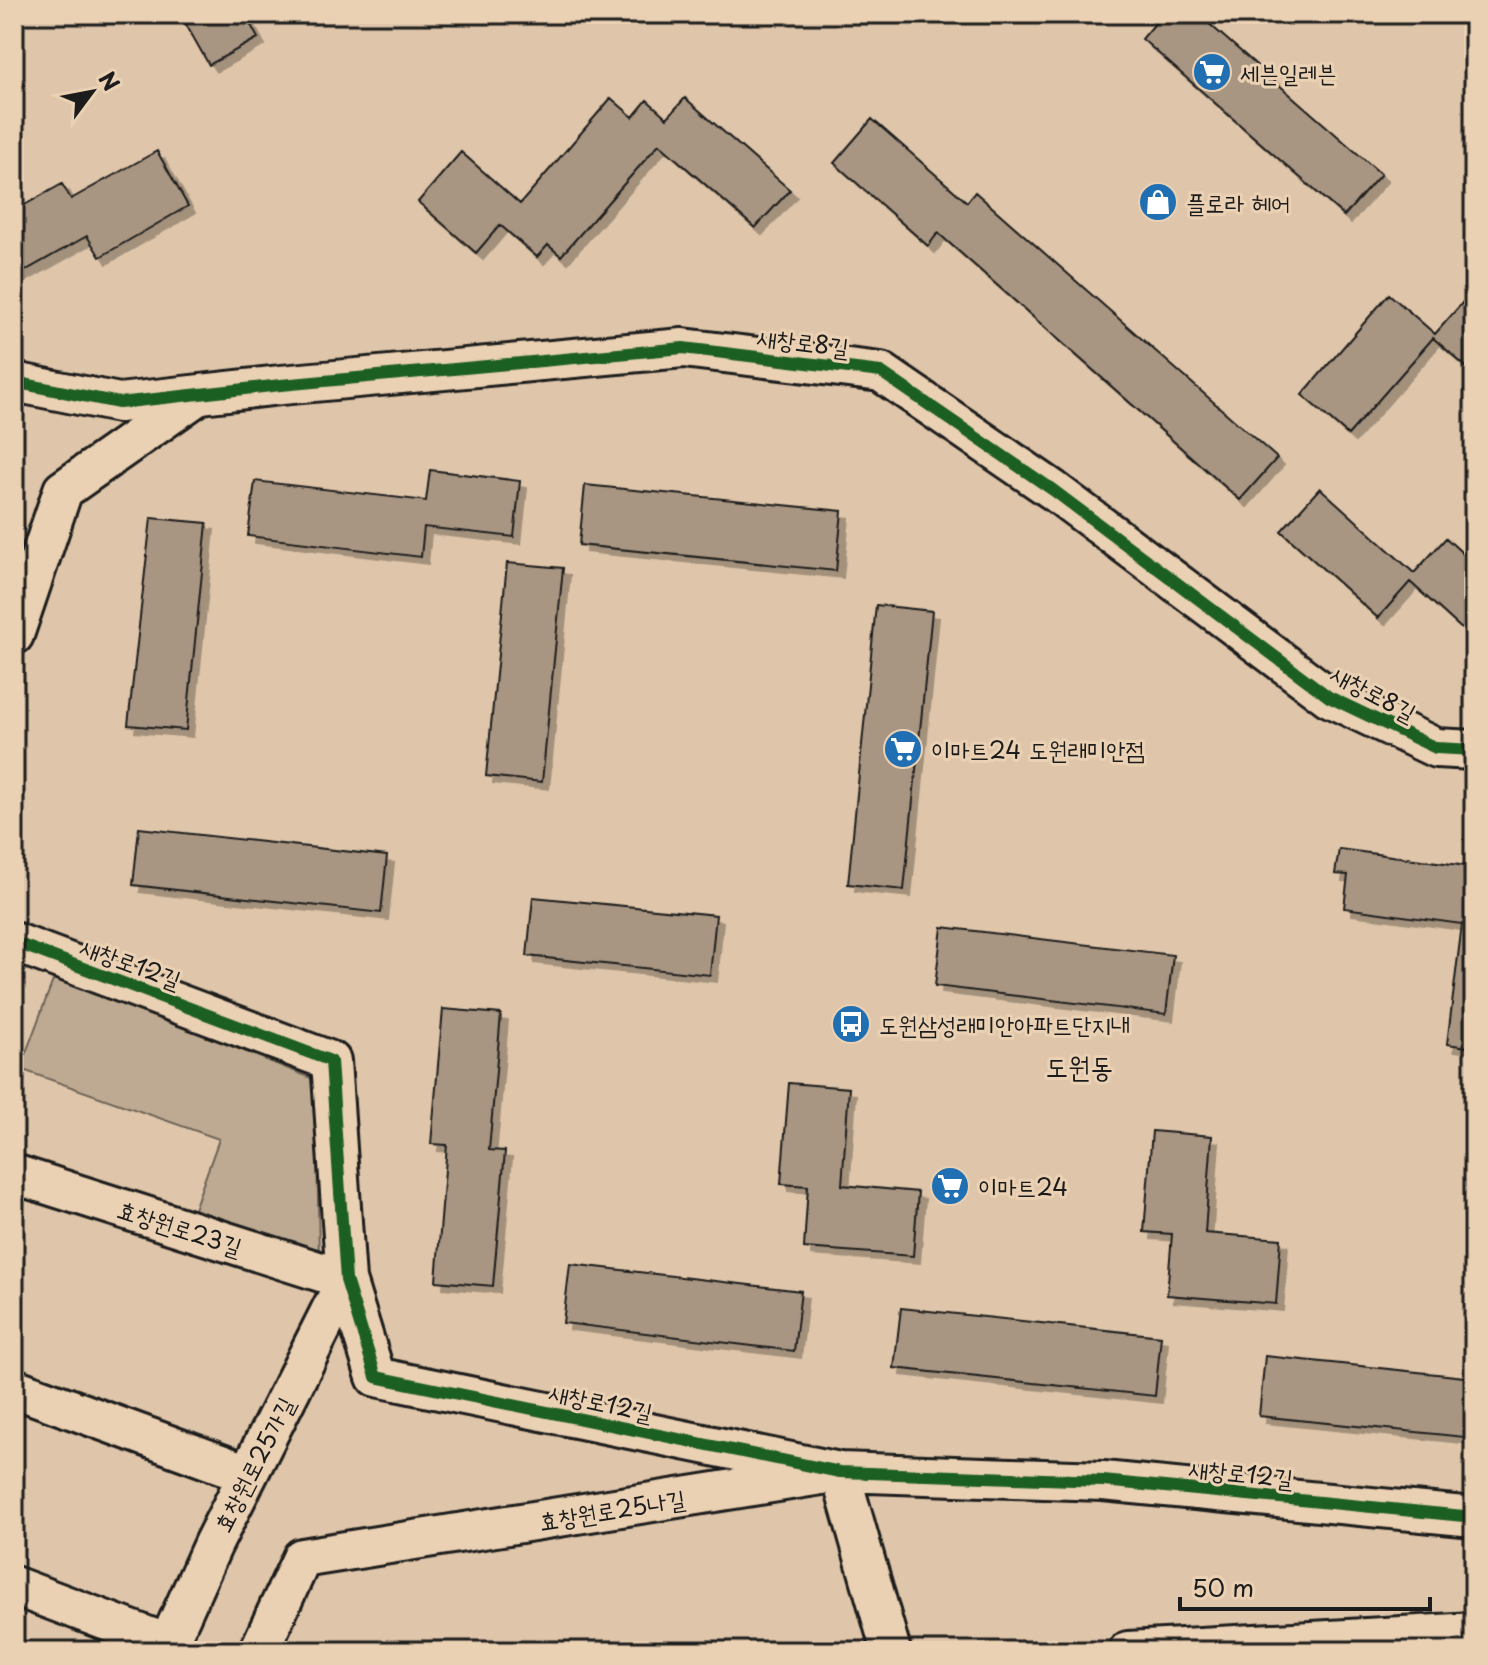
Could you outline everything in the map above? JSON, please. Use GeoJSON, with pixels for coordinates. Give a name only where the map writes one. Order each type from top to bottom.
{"type":"FeatureCollection","features":[{"type":"Feature","properties":{"kind":"street","name":"새창로8길"},"geometry":{"type":"LineString","coordinates":[[14,382],[119,403],[683,348],[881,372],[1053,490],[1329,697],[1436,748],[1474,750]]}},
{"type":"Feature","properties":{"kind":"street"},"geometry":{"type":"LineString","coordinates":[[14,635],[63,490],[199,394]]}},
{"type":"Feature","properties":{"kind":"street","name":"새창로12길"},"geometry":{"type":"LineString","coordinates":[[14,942],[331,1061],[346,1280],[376,1377],[840,1472],[1103,1481],[1474,1517]]}},
{"type":"Feature","properties":{"kind":"street","name":"효창원로23길"},"geometry":{"type":"LineString","coordinates":[[14,1174],[346,1280]]}},
{"type":"Feature","properties":{"kind":"street","name":"효창원로25가길"},"geometry":{"type":"LineString","coordinates":[[167,1647],[213,1544],[346,1280]]}},
{"type":"Feature","properties":{"kind":"street"},"geometry":{"type":"LineString","coordinates":[[14,1388],[248,1474]]}},
{"type":"Feature","properties":{"kind":"street"},"geometry":{"type":"LineString","coordinates":[[840,1472],[891,1651]]}},
{"type":"Feature","properties":{"kind":"street","name":"효창원로25나길"},"geometry":{"type":"LineString","coordinates":[[259,1651],[302,1558],[840,1472]]}},
{"type":"Feature","properties":{"kind":"street"},"geometry":{"type":"LineString","coordinates":[[14,1586],[167,1647]]}},
{"type":"Feature","properties":{"kind":"street"},"geometry":{"type":"LineString","coordinates":[[1128,1651],[1474,1632]]}},
{"type":"Feature","properties":{"kind":"shaded area"},"geometry":{"type":"Polygon","coordinates":[[[55,975],[316,1080],[319,1261],[193,1212],[219,1139],[20,1069],[55,975]]]}},
{"type":"Feature","properties":{"kind":"building"},"geometry":{"type":"Polygon","coordinates":[[[180,14],[245,14],[258,38],[209,65],[180,14]]]}},
{"type":"Feature","properties":{"kind":"building"},"geometry":{"type":"Polygon","coordinates":[[[1163,14],[1198,14],[1381,174],[1344,216],[1142,39],[1163,14]]]}},
{"type":"Feature","properties":{"kind":"building"},"geometry":{"type":"Polygon","coordinates":[[[611,98],[633,117],[647,100],[667,118],[685,98],[790,190],[755,228],[659,144],[561,256],[548,245],[537,257],[500,225],[476,253],[418,202],[461,152],[520,204],[611,98]]]}},
{"type":"Feature","properties":{"kind":"building"},"geometry":{"type":"Polygon","coordinates":[[[872,119],[967,202],[975,192],[1277,458],[1240,500],[938,233],[928,246],[834,163],[872,119]]]}},
{"type":"Feature","properties":{"kind":"building"},"geometry":{"type":"Polygon","coordinates":[[[157,151],[188,206],[100,257],[87,236],[14,277],[14,211],[62,184],[71,199],[157,151]]]}},
{"type":"Feature","properties":{"kind":"building"},"geometry":{"type":"Polygon","coordinates":[[[1389,294],[1435,334],[1470,294],[1474,298],[1474,374],[1433,338],[1348,435],[1302,395],[1389,294]]]}},
{"type":"Feature","properties":{"kind":"building"},"geometry":{"type":"Polygon","coordinates":[[[430,470],[520,481],[514,537],[424,527],[421,557],[248,536],[255,481],[426,501],[430,470]]]}},
{"type":"Feature","properties":{"kind":"building"},"geometry":{"type":"Polygon","coordinates":[[[585,485],[842,511],[836,571],[579,545],[585,485]]]}},
{"type":"Feature","properties":{"kind":"building"},"geometry":{"type":"Polygon","coordinates":[[[1320,488],[1414,573],[1446,538],[1474,564],[1474,640],[1410,582],[1378,618],[1281,531],[1320,488]]]}},
{"type":"Feature","properties":{"kind":"building"},"geometry":{"type":"Polygon","coordinates":[[[151,518],[207,523],[186,730],[128,725],[151,518]]]}},
{"type":"Feature","properties":{"kind":"building"},"geometry":{"type":"Polygon","coordinates":[[[507,563],[563,568],[542,782],[486,776],[507,563]]]}},
{"type":"Feature","properties":{"kind":"building"},"geometry":{"type":"Polygon","coordinates":[[[876,605],[932,611],[904,890],[848,884],[876,605]]]}},
{"type":"Feature","properties":{"kind":"building"},"geometry":{"type":"Polygon","coordinates":[[[139,828],[387,856],[381,913],[133,885],[139,828]]]}},
{"type":"Feature","properties":{"kind":"building"},"geometry":{"type":"Polygon","coordinates":[[[1339,849],[1474,867],[1474,1048],[1447,1044],[1462,924],[1344,908],[1348,875],[1335,874],[1339,849]]]}},
{"type":"Feature","properties":{"kind":"building"},"geometry":{"type":"Polygon","coordinates":[[[533,897],[716,915],[710,975],[527,956],[533,897]]]}},
{"type":"Feature","properties":{"kind":"building"},"geometry":{"type":"Polygon","coordinates":[[[942,927],[1173,955],[1166,1014],[935,986],[942,927]]]}},
{"type":"Feature","properties":{"kind":"building"},"geometry":{"type":"Polygon","coordinates":[[[443,1009],[501,1014],[489,1150],[505,1151],[493,1286],[436,1281],[447,1145],[431,1144],[443,1009]]]}},
{"type":"Feature","properties":{"kind":"building"},"geometry":{"type":"Polygon","coordinates":[[[789,1083],[849,1088],[842,1185],[918,1192],[913,1256],[804,1248],[808,1186],[781,1184],[789,1083]]]}},
{"type":"Feature","properties":{"kind":"building"},"geometry":{"type":"Polygon","coordinates":[[[1152,1131],[1212,1136],[1205,1233],[1281,1239],[1276,1304],[1167,1295],[1172,1234],[1144,1232],[1152,1131]]]}},
{"type":"Feature","properties":{"kind":"building"},"geometry":{"type":"Polygon","coordinates":[[[570,1264],[801,1291],[794,1351],[563,1323],[570,1264]]]}},
{"type":"Feature","properties":{"kind":"building"},"geometry":{"type":"Polygon","coordinates":[[[901,1308],[1161,1336],[1155,1396],[894,1368],[901,1308]]]}},
{"type":"Feature","properties":{"kind":"building"},"geometry":{"type":"Polygon","coordinates":[[[1265,1356],[1474,1378],[1474,1438],[1259,1416],[1265,1356]]]}},
{"type":"Feature","properties":{"kind":"cycle path"},"geometry":{"type":"LineString","coordinates":[[14,382],[119,403],[683,348],[881,372],[1053,490],[1329,697],[1436,748],[1474,750]]}},
{"type":"Feature","properties":{"kind":"cycle path"},"geometry":{"type":"LineString","coordinates":[[14,942],[331,1061],[346,1280],[376,1377],[840,1472],[1103,1481],[1474,1517]]}},
{"type":"Feature","properties":{"kind":"place","name":"세븐일레븐"},"geometry":{"type":"Point","coordinates":[1212,72]}},
{"type":"Feature","properties":{"kind":"place","name":"플로라 헤어"},"geometry":{"type":"Point","coordinates":[1158,202]}},
{"type":"Feature","properties":{"kind":"place","name":"이마트24 도원래미안점"},"geometry":{"type":"Point","coordinates":[903,749]}},
{"type":"Feature","properties":{"kind":"place","name":"도원삼성래미안아파트단지내"},"geometry":{"type":"Point","coordinates":[851,1024]}},
{"type":"Feature","properties":{"kind":"place","name":"이마트24"},"geometry":{"type":"Point","coordinates":[950,1186]}},
{"type":"Feature","properties":{"kind":"district","name":"도원동"},"geometry":{"type":"Point","coordinates":[1079,1065]}}]}
